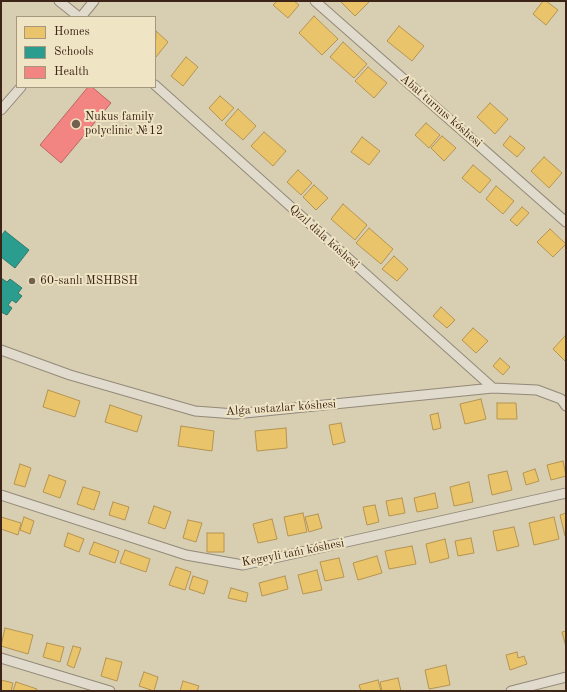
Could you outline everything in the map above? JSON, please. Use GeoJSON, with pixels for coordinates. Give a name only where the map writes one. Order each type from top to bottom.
{"type":"FeatureCollection","features":[{"type":"Feature","properties":{"kind":"street"},"geometry":{"type":"LineString","coordinates":[[59,1],[79,16]]}},
{"type":"Feature","properties":{"kind":"street"},"geometry":{"type":"LineString","coordinates":[[81,16],[94,1]]}},
{"type":"Feature","properties":{"kind":"street","name":"Abat turmıs kóshesi"},"geometry":{"type":"LineString","coordinates":[[315,1],[566,222]]}},
{"type":"Feature","properties":{"kind":"street","name":"Qızıl dala kóshesi"},"geometry":{"type":"LineString","coordinates":[[156,86],[493,388]]}},
{"type":"Feature","properties":{"kind":"street"},"geometry":{"type":"LineString","coordinates":[[1,110],[20,88]]}},
{"type":"Feature","properties":{"kind":"street","name":"Alǵa ustazlar kóshesi"},"geometry":{"type":"LineString","coordinates":[[1,350],[70,374],[195,411],[235,414],[493,388],[537,390],[564,400]]}},
{"type":"Feature","properties":{"kind":"street","name":"Kegeyli tańı kóshesi"},"geometry":{"type":"LineString","coordinates":[[1,495],[186,555],[243,565],[566,493]]}},
{"type":"Feature","properties":{"kind":"street"},"geometry":{"type":"LineString","coordinates":[[1,658],[110,691]]}},
{"type":"Feature","properties":{"kind":"street"},"geometry":{"type":"LineString","coordinates":[[511,691],[566,677]]}},
{"type":"Feature","properties":{"kind":"building: Homes"},"geometry":{"type":"Polygon","coordinates":[[[277,1],[294,1],[299,5],[288,18],[273,5],[277,1]]]}},
{"type":"Feature","properties":{"kind":"building: Homes"},"geometry":{"type":"Polygon","coordinates":[[[340,1],[370,1],[355,16],[340,1]]]}},
{"type":"Feature","properties":{"kind":"building: Homes"},"geometry":{"type":"Polygon","coordinates":[[[543,1],[546,1],[558,10],[546,25],[533,14],[543,1]]]}},
{"type":"Feature","properties":{"kind":"building: Homes"},"geometry":{"type":"Polygon","coordinates":[[[314,16],[338,39],[322,55],[299,33],[314,16]]]}},
{"type":"Feature","properties":{"kind":"building: Homes"},"geometry":{"type":"Polygon","coordinates":[[[399,26],[424,46],[412,61],[387,41],[399,26]]]}},
{"type":"Feature","properties":{"kind":"building: Homes"},"geometry":{"type":"Polygon","coordinates":[[[156,31],[168,42],[156,57],[156,31]]]}},
{"type":"Feature","properties":{"kind":"building: Homes"},"geometry":{"type":"Polygon","coordinates":[[[343,42],[367,64],[354,78],[330,57],[343,42]]]}},
{"type":"Feature","properties":{"kind":"building: Homes"},"geometry":{"type":"Polygon","coordinates":[[[186,57],[198,67],[183,86],[171,76],[186,57]]]}},
{"type":"Feature","properties":{"kind":"building: Homes"},"geometry":{"type":"Polygon","coordinates":[[[368,67],[387,83],[374,98],[355,81],[368,67]]]}},
{"type":"Feature","properties":{"kind":"building: Homes"},"geometry":{"type":"Polygon","coordinates":[[[220,96],[234,108],[222,121],[209,108],[220,96]]]}},
{"type":"Feature","properties":{"kind":"building: Homes"},"geometry":{"type":"Polygon","coordinates":[[[490,103],[508,119],[495,134],[477,117],[490,103]]]}},
{"type":"Feature","properties":{"kind":"building: Homes"},"geometry":{"type":"Polygon","coordinates":[[[238,109],[256,126],[243,140],[225,124],[238,109]]]}},
{"type":"Feature","properties":{"kind":"building: Homes"},"geometry":{"type":"Polygon","coordinates":[[[426,123],[440,135],[429,148],[415,135],[426,123]]]}},
{"type":"Feature","properties":{"kind":"building: Homes"},"geometry":{"type":"Polygon","coordinates":[[[264,132],[286,151],[273,166],[251,146],[264,132]]]}},
{"type":"Feature","properties":{"kind":"building: Homes"},"geometry":{"type":"Polygon","coordinates":[[[442,136],[456,148],[444,161],[431,148],[442,136]]]}},
{"type":"Feature","properties":{"kind":"building: Homes"},"geometry":{"type":"Polygon","coordinates":[[[510,136],[525,148],[517,157],[503,145],[510,136]]]}},
{"type":"Feature","properties":{"kind":"building: Homes"},"geometry":{"type":"Polygon","coordinates":[[[362,137],[380,151],[369,165],[351,152],[362,137]]]}},
{"type":"Feature","properties":{"kind":"building: Homes"},"geometry":{"type":"Polygon","coordinates":[[[544,157],[562,173],[549,188],[531,171],[544,157]]]}},
{"type":"Feature","properties":{"kind":"building: Homes"},"geometry":{"type":"Polygon","coordinates":[[[473,165],[491,180],[480,193],[462,178],[473,165]]]}},
{"type":"Feature","properties":{"kind":"building: Homes"},"geometry":{"type":"Polygon","coordinates":[[[298,170],[312,183],[301,195],[287,182],[298,170]]]}},
{"type":"Feature","properties":{"kind":"building: Homes"},"geometry":{"type":"Polygon","coordinates":[[[314,185],[328,198],[316,210],[303,197],[314,185]]]}},
{"type":"Feature","properties":{"kind":"building: Homes"},"geometry":{"type":"Polygon","coordinates":[[[496,186],[514,201],[503,214],[486,199],[496,186]]]}},
{"type":"Feature","properties":{"kind":"building: Homes"},"geometry":{"type":"Polygon","coordinates":[[[343,204],[367,225],[355,240],[331,219],[343,204]]]}},
{"type":"Feature","properties":{"kind":"building: Homes"},"geometry":{"type":"Polygon","coordinates":[[[522,207],[529,213],[517,226],[510,220],[522,207]]]}},
{"type":"Feature","properties":{"kind":"building: Homes"},"geometry":{"type":"Polygon","coordinates":[[[369,228],[393,249],[381,264],[356,243],[369,228]]]}},
{"type":"Feature","properties":{"kind":"building: Homes"},"geometry":{"type":"Polygon","coordinates":[[[550,229],[566,244],[553,257],[537,242],[550,229]]]}},
{"type":"Feature","properties":{"kind":"building: Homes"},"geometry":{"type":"Polygon","coordinates":[[[394,256],[408,269],[397,281],[382,269],[394,256]]]}},
{"type":"Feature","properties":{"kind":"building: Homes"},"geometry":{"type":"Polygon","coordinates":[[[441,307],[455,320],[447,328],[433,316],[441,307]]]}},
{"type":"Feature","properties":{"kind":"building: Homes"},"geometry":{"type":"Polygon","coordinates":[[[473,328],[488,341],[476,353],[462,340],[473,328]]]}},
{"type":"Feature","properties":{"kind":"building: Homes"},"geometry":{"type":"Polygon","coordinates":[[[565,336],[566,337],[566,362],[553,349],[565,336]]]}},
{"type":"Feature","properties":{"kind":"building: Homes"},"geometry":{"type":"Polygon","coordinates":[[[500,358],[510,367],[503,375],[493,366],[500,358]]]}},
{"type":"Feature","properties":{"kind":"building: Homes"},"geometry":{"type":"Polygon","coordinates":[[[48,390],[80,401],[75,417],[43,407],[48,390]]]}},
{"type":"Feature","properties":{"kind":"building: Homes"},"geometry":{"type":"Polygon","coordinates":[[[481,399],[486,419],[465,424],[460,404],[481,399]]]}},
{"type":"Feature","properties":{"kind":"building: Homes"},"geometry":{"type":"Polygon","coordinates":[[[497,403],[516,403],[517,419],[497,419],[497,403]]]}},
{"type":"Feature","properties":{"kind":"building: Homes"},"geometry":{"type":"Polygon","coordinates":[[[110,405],[142,416],[137,432],[105,422],[110,405]]]}},
{"type":"Feature","properties":{"kind":"building: Homes"},"geometry":{"type":"Polygon","coordinates":[[[438,413],[441,428],[433,430],[430,415],[438,413]]]}},
{"type":"Feature","properties":{"kind":"building: Homes"},"geometry":{"type":"Polygon","coordinates":[[[341,423],[345,442],[333,445],[329,425],[341,423]]]}},
{"type":"Feature","properties":{"kind":"building: Homes"},"geometry":{"type":"Polygon","coordinates":[[[181,426],[214,431],[212,451],[178,446],[181,426]]]}},
{"type":"Feature","properties":{"kind":"building: Homes"},"geometry":{"type":"Polygon","coordinates":[[[286,428],[287,448],[257,451],[255,431],[286,428]]]}},
{"type":"Feature","properties":{"kind":"building: Homes"},"geometry":{"type":"Polygon","coordinates":[[[563,461],[566,476],[551,480],[547,465],[563,461]]]}},
{"type":"Feature","properties":{"kind":"building: Homes"},"geometry":{"type":"Polygon","coordinates":[[[20,464],[31,468],[25,487],[14,484],[20,464]]]}},
{"type":"Feature","properties":{"kind":"building: Homes"},"geometry":{"type":"Polygon","coordinates":[[[535,469],[539,481],[526,485],[523,473],[535,469]]]}},
{"type":"Feature","properties":{"kind":"building: Homes"},"geometry":{"type":"Polygon","coordinates":[[[507,471],[512,490],[492,495],[488,475],[507,471]]]}},
{"type":"Feature","properties":{"kind":"building: Homes"},"geometry":{"type":"Polygon","coordinates":[[[49,475],[66,481],[60,498],[43,492],[49,475]]]}},
{"type":"Feature","properties":{"kind":"building: Homes"},"geometry":{"type":"Polygon","coordinates":[[[469,482],[473,502],[454,506],[450,487],[469,482]]]}},
{"type":"Feature","properties":{"kind":"building: Homes"},"geometry":{"type":"Polygon","coordinates":[[[83,487],[100,492],[94,510],[77,504],[83,487]]]}},
{"type":"Feature","properties":{"kind":"building: Homes"},"geometry":{"type":"Polygon","coordinates":[[[435,493],[438,508],[417,512],[414,498],[435,493]]]}},
{"type":"Feature","properties":{"kind":"building: Homes"},"geometry":{"type":"Polygon","coordinates":[[[402,498],[405,513],[389,516],[386,501],[402,498]]]}},
{"type":"Feature","properties":{"kind":"building: Homes"},"geometry":{"type":"Polygon","coordinates":[[[113,502],[129,507],[125,520],[109,515],[113,502]]]}},
{"type":"Feature","properties":{"kind":"building: Homes"},"geometry":{"type":"Polygon","coordinates":[[[375,505],[379,522],[367,525],[363,507],[375,505]]]}},
{"type":"Feature","properties":{"kind":"building: Homes"},"geometry":{"type":"Polygon","coordinates":[[[154,506],[171,512],[165,529],[148,523],[154,506]]]}},
{"type":"Feature","properties":{"kind":"building: Homes"},"geometry":{"type":"Polygon","coordinates":[[[303,513],[307,532],[288,536],[284,517],[303,513]]]}},
{"type":"Feature","properties":{"kind":"building: Homes"},"geometry":{"type":"Polygon","coordinates":[[[566,513],[566,536],[565,536],[560,515],[566,513]]]}},
{"type":"Feature","properties":{"kind":"building: Homes"},"geometry":{"type":"Polygon","coordinates":[[[318,514],[322,528],[309,532],[305,517],[318,514]]]}},
{"type":"Feature","properties":{"kind":"building: Homes"},"geometry":{"type":"Polygon","coordinates":[[[1,517],[21,523],[18,535],[1,529],[1,517]]]}},
{"type":"Feature","properties":{"kind":"building: Homes"},"geometry":{"type":"Polygon","coordinates":[[[24,517],[34,521],[30,534],[20,530],[24,517]]]}},
{"type":"Feature","properties":{"kind":"building: Homes"},"geometry":{"type":"Polygon","coordinates":[[[554,517],[559,539],[534,545],[529,523],[554,517]]]}},
{"type":"Feature","properties":{"kind":"building: Homes"},"geometry":{"type":"Polygon","coordinates":[[[272,519],[277,539],[258,543],[253,524],[272,519]]]}},
{"type":"Feature","properties":{"kind":"building: Homes"},"geometry":{"type":"Polygon","coordinates":[[[188,520],[202,523],[196,542],[183,538],[188,520]]]}},
{"type":"Feature","properties":{"kind":"building: Homes"},"geometry":{"type":"Polygon","coordinates":[[[514,527],[519,546],[497,551],[493,531],[514,527]]]}},
{"type":"Feature","properties":{"kind":"building: Homes"},"geometry":{"type":"Polygon","coordinates":[[[68,533],[84,539],[79,552],[64,546],[68,533]]]}},
{"type":"Feature","properties":{"kind":"building: Homes"},"geometry":{"type":"Polygon","coordinates":[[[207,533],[224,533],[224,552],[207,552],[207,533]]]}},
{"type":"Feature","properties":{"kind":"building: Homes"},"geometry":{"type":"Polygon","coordinates":[[[471,538],[474,553],[458,556],[455,541],[471,538]]]}},
{"type":"Feature","properties":{"kind":"building: Homes"},"geometry":{"type":"Polygon","coordinates":[[[445,539],[449,558],[430,563],[426,544],[445,539]]]}},
{"type":"Feature","properties":{"kind":"building: Homes"},"geometry":{"type":"Polygon","coordinates":[[[94,542],[119,551],[115,563],[89,554],[94,542]]]}},
{"type":"Feature","properties":{"kind":"building: Homes"},"geometry":{"type":"Polygon","coordinates":[[[412,546],[416,564],[389,569],[385,551],[412,546]]]}},
{"type":"Feature","properties":{"kind":"building: Homes"},"geometry":{"type":"Polygon","coordinates":[[[125,550],[150,559],[146,572],[120,563],[125,550]]]}},
{"type":"Feature","properties":{"kind":"building: Homes"},"geometry":{"type":"Polygon","coordinates":[[[377,556],[382,573],[358,580],[353,563],[377,556]]]}},
{"type":"Feature","properties":{"kind":"building: Homes"},"geometry":{"type":"Polygon","coordinates":[[[339,558],[344,577],[325,581],[320,562],[339,558]]]}},
{"type":"Feature","properties":{"kind":"building: Homes"},"geometry":{"type":"Polygon","coordinates":[[[176,567],[191,572],[185,590],[169,585],[176,567]]]}},
{"type":"Feature","properties":{"kind":"building: Homes"},"geometry":{"type":"Polygon","coordinates":[[[317,570],[322,590],[303,594],[298,575],[317,570]]]}},
{"type":"Feature","properties":{"kind":"building: Homes"},"geometry":{"type":"Polygon","coordinates":[[[193,576],[208,581],[204,594],[189,589],[193,576]]]}},
{"type":"Feature","properties":{"kind":"building: Homes"},"geometry":{"type":"Polygon","coordinates":[[[285,576],[288,589],[262,596],[259,583],[285,576]]]}},
{"type":"Feature","properties":{"kind":"building: Homes"},"geometry":{"type":"Polygon","coordinates":[[[231,588],[248,593],[246,602],[228,598],[231,588]]]}},
{"type":"Feature","properties":{"kind":"building: Homes"},"geometry":{"type":"Polygon","coordinates":[[[5,628],[33,635],[28,654],[1,646],[5,628]]]}},
{"type":"Feature","properties":{"kind":"building: Homes"},"geometry":{"type":"Polygon","coordinates":[[[566,631],[566,647],[562,632],[566,631]]]}},
{"type":"Feature","properties":{"kind":"building: Homes"},"geometry":{"type":"Polygon","coordinates":[[[47,643],[64,647],[60,662],[43,657],[47,643]]]}},
{"type":"Feature","properties":{"kind":"building: Homes"},"geometry":{"type":"Polygon","coordinates":[[[73,646],[81,648],[74,668],[67,665],[73,646]]]}},
{"type":"Feature","properties":{"kind":"building: Homes"},"geometry":{"type":"Polygon","coordinates":[[[517,652],[518,658],[524,656],[527,664],[510,670],[506,655],[517,652]]]}},
{"type":"Feature","properties":{"kind":"building: Homes"},"geometry":{"type":"Polygon","coordinates":[[[106,658],[122,662],[117,681],[101,676],[106,658]]]}},
{"type":"Feature","properties":{"kind":"building: Homes"},"geometry":{"type":"Polygon","coordinates":[[[446,665],[450,685],[429,689],[425,670],[446,665]]]}},
{"type":"Feature","properties":{"kind":"building: Homes"},"geometry":{"type":"Polygon","coordinates":[[[144,672],[158,677],[154,691],[139,686],[144,672]]]}},
{"type":"Feature","properties":{"kind":"building: Homes"},"geometry":{"type":"Polygon","coordinates":[[[398,678],[401,691],[382,691],[380,682],[398,678]]]}},
{"type":"Feature","properties":{"kind":"building: Homes"},"geometry":{"type":"Polygon","coordinates":[[[1,680],[13,683],[11,691],[1,691],[1,680]]]}},
{"type":"Feature","properties":{"kind":"building: Homes"},"geometry":{"type":"Polygon","coordinates":[[[378,680],[381,691],[361,691],[359,685],[378,680]]]}},
{"type":"Feature","properties":{"kind":"building: Homes"},"geometry":{"type":"Polygon","coordinates":[[[183,681],[199,686],[197,691],[180,691],[183,681]]]}},
{"type":"Feature","properties":{"kind":"building: Homes"},"geometry":{"type":"Polygon","coordinates":[[[16,682],[37,689],[36,691],[13,691],[16,682]]]}},
{"type":"Feature","properties":{"kind":"building: Schools"},"geometry":{"type":"Polygon","coordinates":[[[5,231],[29,250],[15,268],[1,257],[1,236],[5,231]]]}},
{"type":"Feature","properties":{"kind":"building: Schools"},"geometry":{"type":"Polygon","coordinates":[[[1,278],[7,282],[10,279],[22,288],[18,293],[22,296],[16,303],[12,300],[8,305],[12,308],[7,315],[1,312],[1,278]]]}},
{"type":"Feature","properties":{"kind":"building: Health","name":"Nukus family polyclinic №12"},"geometry":{"type":"Polygon","coordinates":[[[87,88],[93,88],[111,103],[61,163],[40,145],[87,88]]]}},
{"type":"Feature","properties":{"kind":"place","name":"Nukus family polyclinic №12"},"geometry":{"type":"Point","coordinates":[76,124]}},
{"type":"Feature","properties":{"kind":"place","name":"60-sanlı MSHBSH"},"geometry":{"type":"Point","coordinates":[32,281]}}]}
